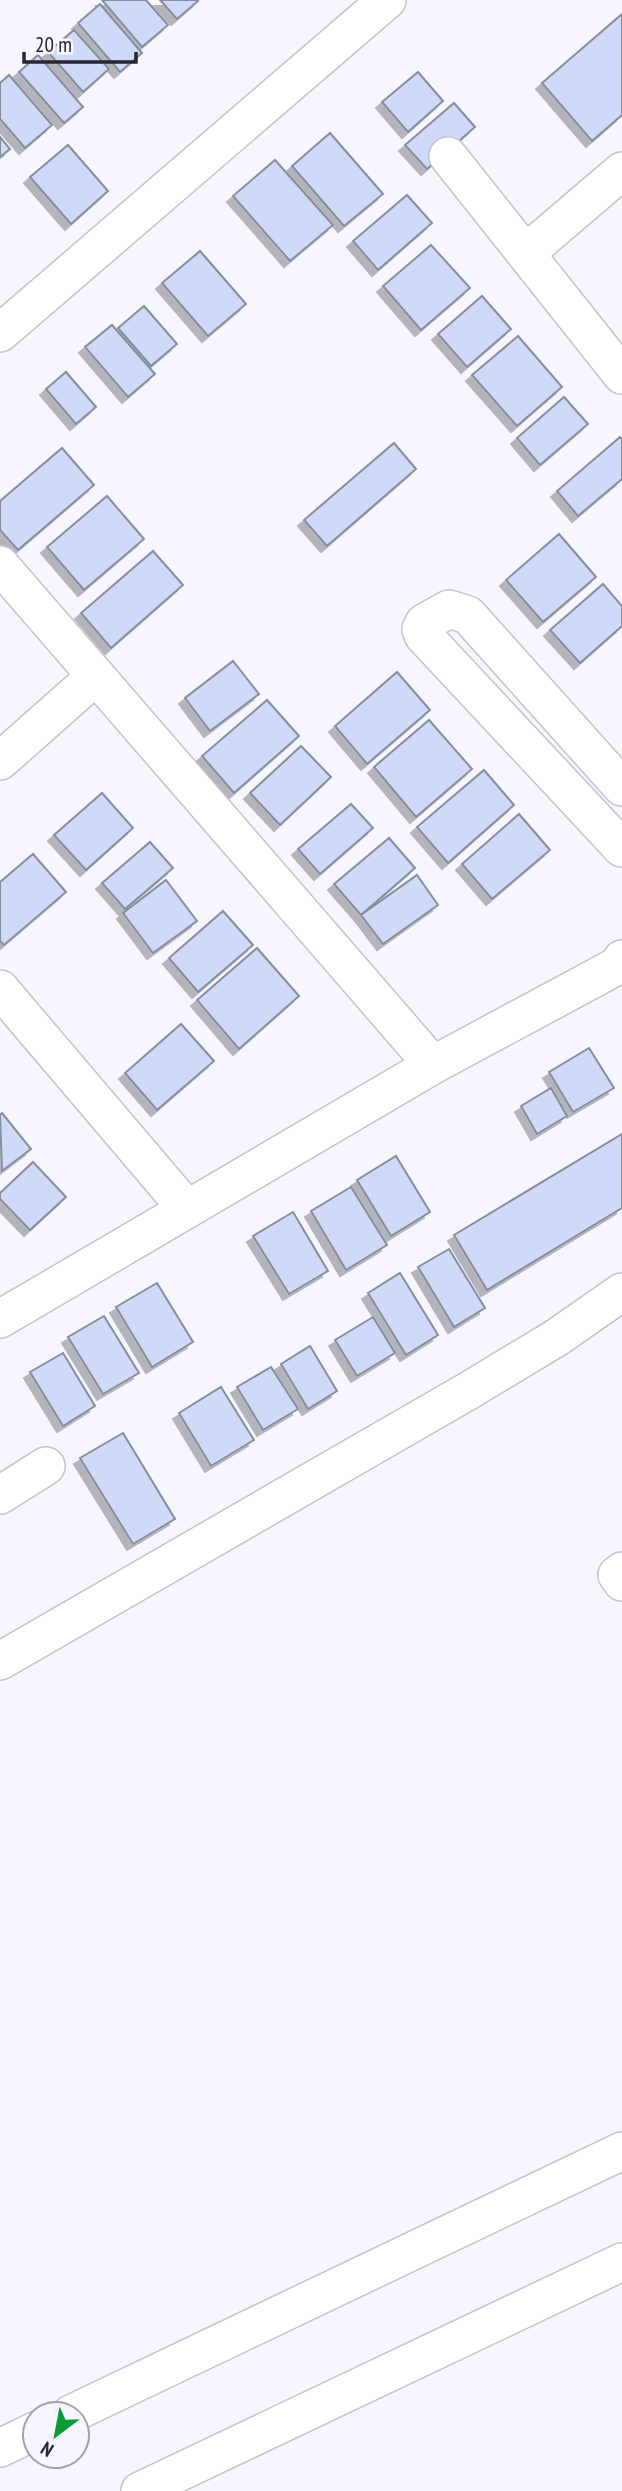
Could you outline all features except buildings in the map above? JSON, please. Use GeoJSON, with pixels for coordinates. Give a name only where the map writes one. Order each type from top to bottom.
{"type":"FeatureCollection","features":[{"type":"Feature","properties":{"kind":"street"},"geometry":{"type":"LineString","coordinates":[[0,332],[387,0]]}},
{"type":"Feature","properties":{"kind":"street"},"geometry":{"type":"LineString","coordinates":[[448,156],[622,375]]}},
{"type":"Feature","properties":{"kind":"street"},"geometry":{"type":"LineString","coordinates":[[526,253],[622,171]]}},
{"type":"Feature","properties":{"kind":"street"},"geometry":{"type":"LineString","coordinates":[[0,565],[433,1065]]}},
{"type":"Feature","properties":{"kind":"street"},"geometry":{"type":"LineString","coordinates":[[622,787],[468,615],[449,609],[424,623],[421,629],[423,635],[622,848]]}},
{"type":"Feature","properties":{"kind":"street"},"geometry":{"type":"LineString","coordinates":[[0,761],[96,676]]}},
{"type":"Feature","properties":{"kind":"street"},"geometry":{"type":"LineString","coordinates":[[0,1319],[433,1065],[617,966],[622,960]]}},
{"type":"Feature","properties":{"kind":"street"},"geometry":{"type":"LineString","coordinates":[[0,989],[187,1209]]}},
{"type":"Feature","properties":{"kind":"street"},"geometry":{"type":"LineString","coordinates":[[0,1661],[479,1384],[556,1338],[622,1292]]}},
{"type":"Feature","properties":{"kind":"street"},"geometry":{"type":"LineString","coordinates":[[0,1495],[46,1466]]}},
{"type":"Feature","properties":{"kind":"street"},"geometry":{"type":"LineString","coordinates":[[622,1571],[617,1575],[622,1582]]}},
{"type":"Feature","properties":{"kind":"street"},"geometry":{"type":"LineString","coordinates":[[91,2404],[622,2151]]}},
{"type":"Feature","properties":{"kind":"street"},"geometry":{"type":"LineString","coordinates":[[140,2491],[622,2262]]}},
{"type":"Feature","properties":{"kind":"street"},"geometry":{"type":"LineString","coordinates":[[0,2448],[21,2438]]}}]}
